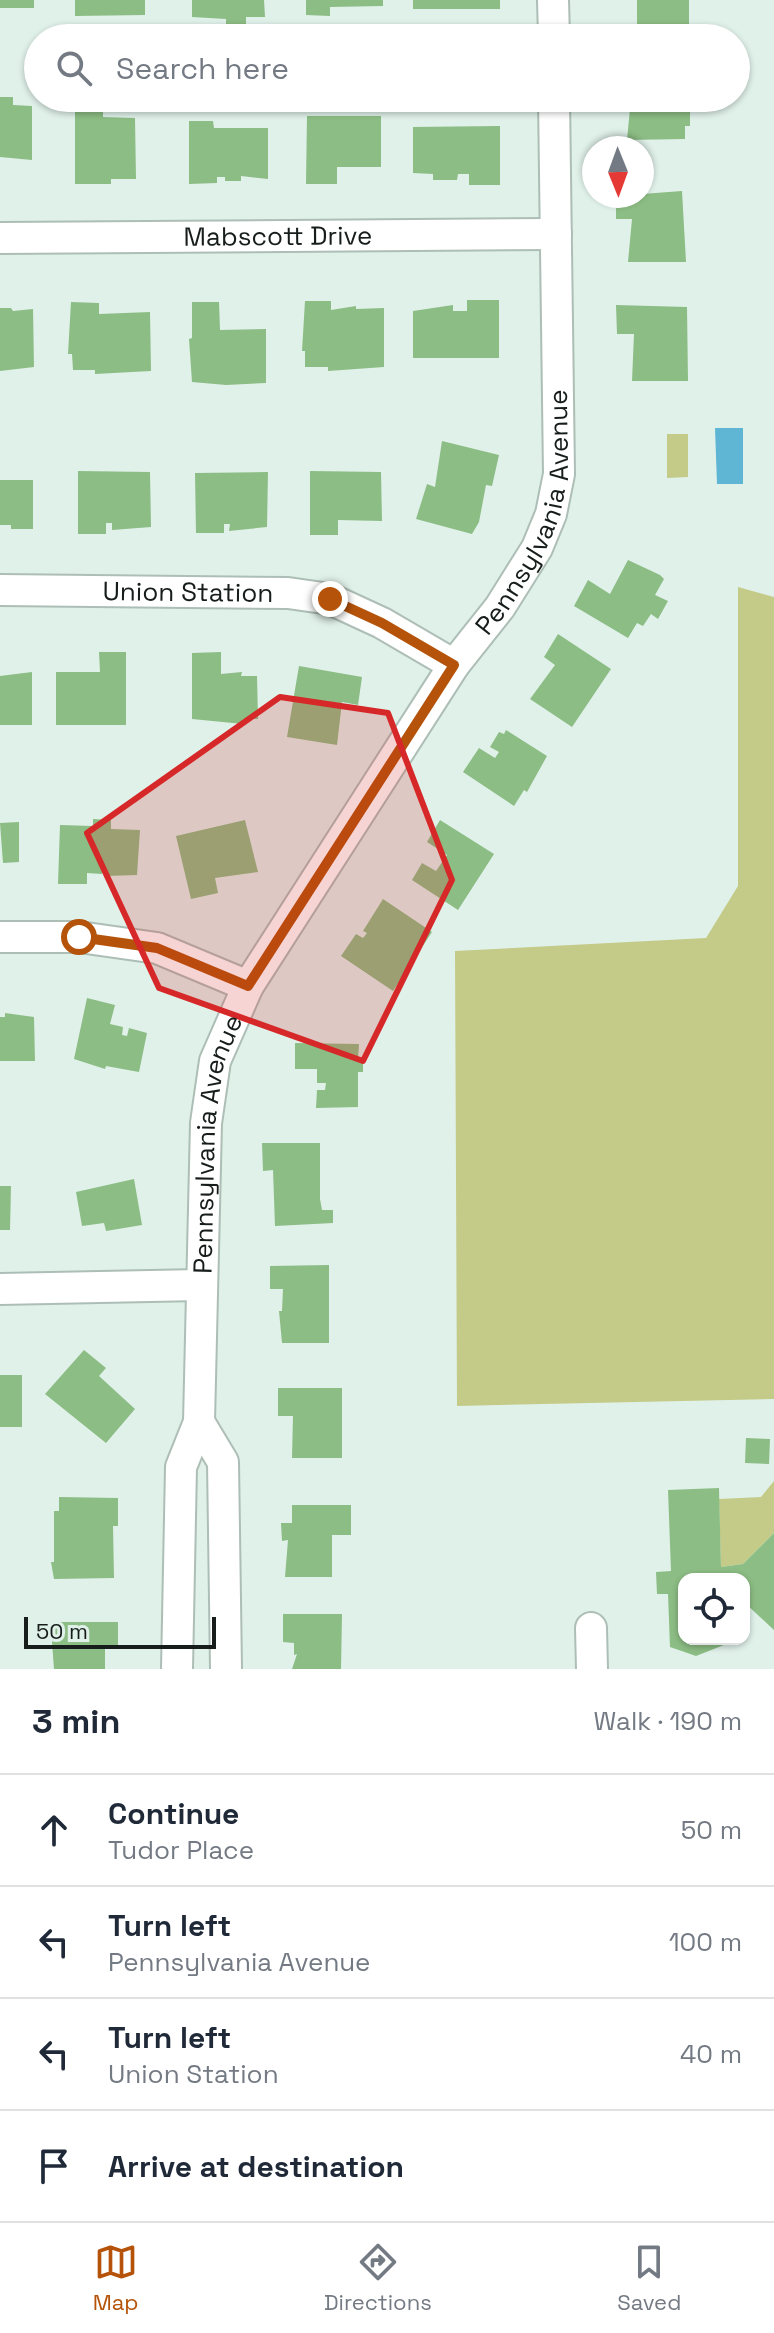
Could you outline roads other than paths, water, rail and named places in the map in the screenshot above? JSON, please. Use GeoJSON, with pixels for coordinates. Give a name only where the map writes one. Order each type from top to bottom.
{"type":"FeatureCollection","features":[{"type":"Feature","properties":{"kind":"street"},"geometry":{"type":"LineString","coordinates":[[553,0],[554,24]]}},
{"type":"Feature","properties":{"kind":"street","name":"Pennsylvania Avenue"},"geometry":{"type":"LineString","coordinates":[[177,1669],[181,1467],[199,1422],[206,1123],[215,1061],[248,986],[454,665],[515,583],[537,548],[551,514],[559,474],[554,112]]}},
{"type":"Feature","properties":{"kind":"street","name":"Mabscott Drive"},"geometry":{"type":"LineString","coordinates":[[0,238],[556,234]]}},
{"type":"Feature","properties":{"kind":"street","name":"Union Station"},"geometry":{"type":"LineString","coordinates":[[0,590],[288,593],[330,599],[382,623],[454,665]]}},
{"type":"Feature","properties":{"kind":"street"},"geometry":{"type":"LineString","coordinates":[[0,937],[79,937],[157,948],[248,986]]}},
{"type":"Feature","properties":{"kind":"street"},"geometry":{"type":"LineString","coordinates":[[0,1289],[200,1285]]}},
{"type":"Feature","properties":{"kind":"street"},"geometry":{"type":"LineString","coordinates":[[199,1422],[223,1462],[226,1669]]}},
{"type":"Feature","properties":{"kind":"street"},"geometry":{"type":"LineString","coordinates":[[178,1607],[225,1607]]}},
{"type":"Feature","properties":{"kind":"street"},"geometry":{"type":"LineString","coordinates":[[591,1628],[592,1669]]}},
{"type":"Feature","properties":{"kind":"water"},"geometry":{"type":"Polygon","coordinates":[[[715,428],[743,428],[743,484],[717,484],[715,428]]]}}]}
